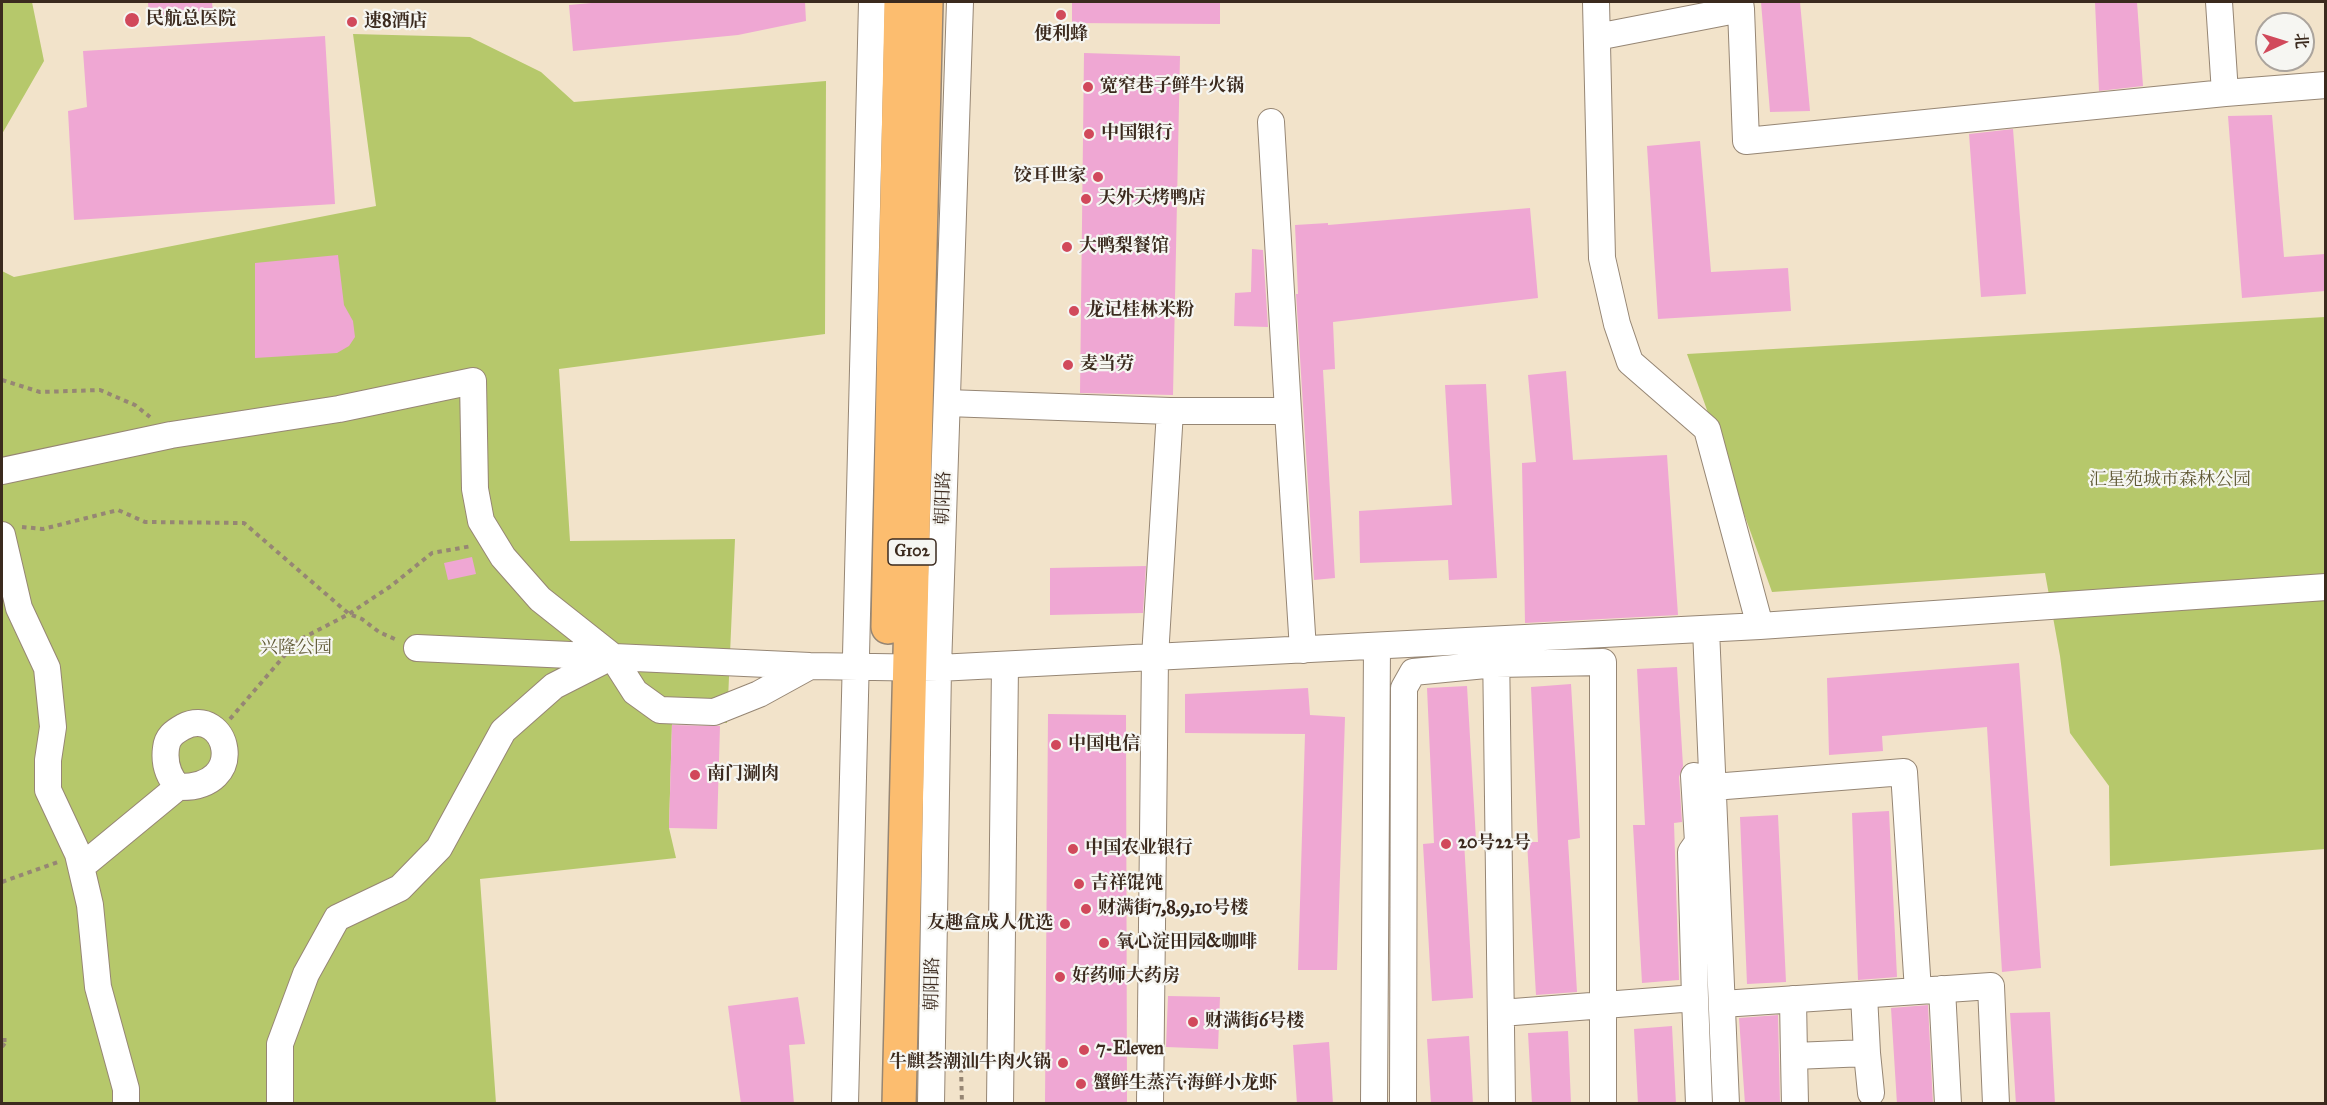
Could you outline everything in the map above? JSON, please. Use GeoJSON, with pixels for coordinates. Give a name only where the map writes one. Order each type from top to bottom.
{"type":"FeatureCollection","features":[{"type":"Feature","properties":{"kind":"highway","name":"朝阳路"},"geometry":{"type":"LineString","coordinates":[[877,1104],[911,668],[901,2]]}},
{"type":"Feature","properties":{"kind":"highway","name":"朝阳路"},"geometry":{"type":"LineString","coordinates":[[899,1104],[926,2]]}},
{"type":"Feature","properties":{"kind":"street"},"geometry":{"type":"LineString","coordinates":[[845,1104],[872,2]]}},
{"type":"Feature","properties":{"kind":"street","name":"朝阳路"},"geometry":{"type":"LineString","coordinates":[[931,1104],[911,668],[947,403],[960,2]]}},
{"type":"Feature","properties":{"kind":"street"},"geometry":{"type":"LineString","coordinates":[[1596,2],[1602,258],[1617,324],[1630,362],[1707,429],[1760,626]]}},
{"type":"Feature","properties":{"kind":"street"},"geometry":{"type":"LineString","coordinates":[[2219,2],[2225,93]]}},
{"type":"Feature","properties":{"kind":"street"},"geometry":{"type":"LineString","coordinates":[[1597,37],[1740,5],[1746,141],[2325,85]]}},
{"type":"Feature","properties":{"kind":"street"},"geometry":{"type":"LineString","coordinates":[[1271,122],[1303,650]]}},
{"type":"Feature","properties":{"kind":"street"},"geometry":{"type":"LineString","coordinates":[[2,471],[171,435],[339,409],[473,381],[475,489],[481,521],[503,557],[540,599],[612,656],[635,692],[660,710],[714,712],[759,694],[810,666]]}},
{"type":"Feature","properties":{"kind":"street"},"geometry":{"type":"LineString","coordinates":[[947,403],[1170,411],[1288,411]]}},
{"type":"Feature","properties":{"kind":"street"},"geometry":{"type":"LineString","coordinates":[[1150,1104],[1155,657],[1170,411]]}},
{"type":"Feature","properties":{"kind":"street"},"geometry":{"type":"LineString","coordinates":[[7,530],[18,608],[47,668],[53,727],[48,760],[48,790],[80,861],[90,904],[98,987],[126,1089],[126,1104]]}},
{"type":"Feature","properties":{"kind":"street"},"geometry":{"type":"LineString","coordinates":[[1403,1104],[1404,688],[1413,672],[1496,652],[1706,629],[2325,587]]}},
{"type":"Feature","properties":{"kind":"street"},"geometry":{"type":"LineString","coordinates":[[1699,1104],[1691,852],[1698,842],[1704,782],[1706,629]]}},
{"type":"Feature","properties":{"kind":"street"},"geometry":{"type":"LineString","coordinates":[[1374,1104],[1377,646]]}},
{"type":"Feature","properties":{"kind":"street"},"geometry":{"type":"LineString","coordinates":[[417,648],[810,666],[911,668],[1377,646],[1496,652],[1603,662],[1603,1104]]}},
{"type":"Feature","properties":{"kind":"street"},"geometry":{"type":"LineString","coordinates":[[1496,652],[1502,1104]]}},
{"type":"Feature","properties":{"kind":"street"},"geometry":{"type":"LineString","coordinates":[[280,1104],[280,1044],[306,974],[337,918],[400,888],[439,848],[503,730],[554,686],[612,656]]}},
{"type":"Feature","properties":{"kind":"street"},"geometry":{"type":"LineString","coordinates":[[1000,1104],[1005,665]]}},
{"type":"Feature","properties":{"kind":"street"},"geometry":{"type":"LineString","coordinates":[[80,861],[178,787],[207,783],[218,775],[223,762],[224,746],[219,733],[207,725],[192,723],[171,734],[166,746],[167,770],[171,780],[178,787]]}},
{"type":"Feature","properties":{"kind":"street"},"geometry":{"type":"LineString","coordinates":[[1704,782],[1904,772],[1930,990],[1948,1104]]}},
{"type":"Feature","properties":{"kind":"street"},"geometry":{"type":"LineString","coordinates":[[1704,782],[1722,1004],[1726,1104]]}},
{"type":"Feature","properties":{"kind":"street"},"geometry":{"type":"LineString","coordinates":[[1722,1004],[1991,986],[1996,1104]]}},
{"type":"Feature","properties":{"kind":"street"},"geometry":{"type":"LineString","coordinates":[[1864,995],[1871,1093]]}},
{"type":"Feature","properties":{"kind":"street"},"geometry":{"type":"LineString","coordinates":[[1501,1012],[1695,998]]}},
{"type":"Feature","properties":{"kind":"street"},"geometry":{"type":"LineString","coordinates":[[1793,999],[1795,1104]]}},
{"type":"Feature","properties":{"kind":"street"},"geometry":{"type":"LineString","coordinates":[[1794,1056],[1867,1053]]}},
{"type":"Feature","properties":{"kind":"path"},"geometry":{"type":"LineString","coordinates":[[2,380],[40,392],[100,390],[135,405],[171,435]]}},
{"type":"Feature","properties":{"kind":"path"},"geometry":{"type":"LineString","coordinates":[[7,530],[43,529],[118,510],[145,522],[243,523],[349,614],[362,619],[379,632],[417,648]]}},
{"type":"Feature","properties":{"kind":"path"},"geometry":{"type":"LineString","coordinates":[[219,733],[297,641],[349,614],[391,586],[432,553],[493,541]]}},
{"type":"Feature","properties":{"kind":"path"},"geometry":{"type":"LineString","coordinates":[[2,882],[80,861]]}},
{"type":"Feature","properties":{"kind":"path"},"geometry":{"type":"LineString","coordinates":[[2,1040],[7,1040],[2,1047]]}},
{"type":"Feature","properties":{"kind":"path"},"geometry":{"type":"LineString","coordinates":[[961,1068],[962,1104]]}},
{"type":"Feature","properties":{"kind":"green space"},"geometry":{"type":"Polygon","coordinates":[[[2,2],[32,2],[44,61],[2,134],[2,2]]]}},
{"type":"Feature","properties":{"kind":"green space","name":"兴隆公园"},"geometry":{"type":"Polygon","coordinates":[[[353,34],[470,37],[541,72],[574,102],[826,81],[825,334],[559,369],[570,541],[735,539],[727,723],[672,722],[669,828],[676,858],[480,879],[496,1103],[2,1104],[2,271],[14,277],[376,206],[353,34]]]}},
{"type":"Feature","properties":{"kind":"green space","name":"汇星苑城市森林公园"},"geometry":{"type":"Polygon","coordinates":[[[2325,317],[2325,849],[2110,866],[2109,786],[2070,733],[2060,656],[2045,573],[1772,592],[1687,354],[2325,317]]]}},
{"type":"Feature","properties":{"kind":"building"},"geometry":{"type":"Polygon","coordinates":[[[148,2],[212,2],[213,13],[149,18],[148,2]]]}},
{"type":"Feature","properties":{"kind":"building"},"geometry":{"type":"Polygon","coordinates":[[[603,2],[805,2],[806,21],[738,35],[573,51],[569,5],[603,2]]]}},
{"type":"Feature","properties":{"kind":"building"},"geometry":{"type":"Polygon","coordinates":[[[1072,2],[1220,2],[1220,24],[1072,23],[1072,2]]]}},
{"type":"Feature","properties":{"kind":"building"},"geometry":{"type":"Polygon","coordinates":[[[1761,2],[1800,2],[1810,111],[1770,112],[1761,2]]]}},
{"type":"Feature","properties":{"kind":"building"},"geometry":{"type":"Polygon","coordinates":[[[2095,2],[2137,2],[2143,86],[2099,91],[2095,2]]]}},
{"type":"Feature","properties":{"kind":"building"},"geometry":{"type":"Polygon","coordinates":[[[325,36],[335,204],[74,220],[68,111],[87,107],[83,51],[325,36]]]}},
{"type":"Feature","properties":{"kind":"building"},"geometry":{"type":"Polygon","coordinates":[[[1084,53],[1180,56],[1173,395],[1080,393],[1084,53]]]}},
{"type":"Feature","properties":{"kind":"building"},"geometry":{"type":"Polygon","coordinates":[[[2272,115],[2284,257],[2325,254],[2325,291],[2242,298],[2228,116],[2272,115]]]}},
{"type":"Feature","properties":{"kind":"building"},"geometry":{"type":"Polygon","coordinates":[[[2013,129],[2026,294],[1981,297],[1969,134],[2013,129]]]}},
{"type":"Feature","properties":{"kind":"building"},"geometry":{"type":"Polygon","coordinates":[[[1700,141],[1711,272],[1788,268],[1791,311],[1658,319],[1647,146],[1700,141]]]}},
{"type":"Feature","properties":{"kind":"building"},"geometry":{"type":"Polygon","coordinates":[[[1530,208],[1538,298],[1333,322],[1335,369],[1323,370],[1335,578],[1314,580],[1296,294],[1298,294],[1295,225],[1328,223],[1328,225],[1530,208]]]}},
{"type":"Feature","properties":{"kind":"building"},"geometry":{"type":"Polygon","coordinates":[[[1252,249],[1263,250],[1268,327],[1234,326],[1235,293],[1251,292],[1252,249]]]}},
{"type":"Feature","properties":{"kind":"building"},"geometry":{"type":"Polygon","coordinates":[[[338,255],[344,305],[353,321],[355,337],[349,346],[337,353],[255,358],[255,263],[338,255]]]}},
{"type":"Feature","properties":{"kind":"building"},"geometry":{"type":"Polygon","coordinates":[[[1566,371],[1573,460],[1667,455],[1678,615],[1525,623],[1522,463],[1536,462],[1528,375],[1566,371]]]}},
{"type":"Feature","properties":{"kind":"building"},"geometry":{"type":"Polygon","coordinates":[[[1486,384],[1497,578],[1449,580],[1448,560],[1360,563],[1359,511],[1452,505],[1445,385],[1486,384]]]}},
{"type":"Feature","properties":{"kind":"building"},"geometry":{"type":"Polygon","coordinates":[[[472,557],[476,574],[448,580],[444,563],[472,557]]]}},
{"type":"Feature","properties":{"kind":"building"},"geometry":{"type":"Polygon","coordinates":[[[1146,566],[1143,613],[1050,615],[1050,568],[1146,566]]]}},
{"type":"Feature","properties":{"kind":"building"},"geometry":{"type":"Polygon","coordinates":[[[2019,663],[2041,968],[2002,972],[1987,727],[1882,736],[1883,751],[1829,755],[1827,678],[2019,663]]]}},
{"type":"Feature","properties":{"kind":"building"},"geometry":{"type":"Polygon","coordinates":[[[1677,667],[1683,766],[1679,777],[1682,822],[1674,823],[1679,980],[1642,983],[1633,825],[1645,825],[1637,669],[1677,667]]]}},
{"type":"Feature","properties":{"kind":"building"},"geometry":{"type":"Polygon","coordinates":[[[1571,684],[1580,838],[1568,840],[1577,992],[1536,995],[1527,842],[1538,842],[1531,687],[1571,684]]]}},
{"type":"Feature","properties":{"kind":"building","name":"20号22号"},"geometry":{"type":"Polygon","coordinates":[[[1467,686],[1476,840],[1464,841],[1473,998],[1432,1001],[1423,844],[1434,843],[1427,688],[1467,686]]]}},
{"type":"Feature","properties":{"kind":"building"},"geometry":{"type":"Polygon","coordinates":[[[1308,688],[1310,715],[1345,717],[1337,970],[1298,970],[1305,734],[1185,733],[1185,694],[1308,688]]]}},
{"type":"Feature","properties":{"kind":"building","name":"财满街7,8,9,10号楼"},"geometry":{"type":"Polygon","coordinates":[[[1048,714],[1126,715],[1127,1104],[1045,1104],[1048,714]]]}},
{"type":"Feature","properties":{"kind":"building","name":"南门涮肉"},"geometry":{"type":"Polygon","coordinates":[[[672,725],[720,726],[717,829],[669,828],[672,725]]]}},
{"type":"Feature","properties":{"kind":"building"},"geometry":{"type":"Polygon","coordinates":[[[1889,811],[1897,977],[1858,980],[1852,813],[1889,811]]]}},
{"type":"Feature","properties":{"kind":"building"},"geometry":{"type":"Polygon","coordinates":[[[1778,815],[1786,982],[1747,984],[1740,817],[1778,815]]]}},
{"type":"Feature","properties":{"kind":"building","name":"财满街6号楼"},"geometry":{"type":"Polygon","coordinates":[[[1168,996],[1220,997],[1218,1049],[1166,1047],[1168,996]]]}},
{"type":"Feature","properties":{"kind":"building"},"geometry":{"type":"Polygon","coordinates":[[[798,997],[805,1044],[789,1045],[794,1104],[741,1104],[728,1006],[798,997]]]}},
{"type":"Feature","properties":{"kind":"building"},"geometry":{"type":"Polygon","coordinates":[[[1928,1005],[1933,1104],[1897,1104],[1891,1008],[1928,1005]]]}},
{"type":"Feature","properties":{"kind":"building"},"geometry":{"type":"Polygon","coordinates":[[[2050,1012],[2055,1104],[2016,1104],[2010,1013],[2050,1012]]]}},
{"type":"Feature","properties":{"kind":"building"},"geometry":{"type":"Polygon","coordinates":[[[1778,1015],[1780,1104],[1745,1104],[1739,1018],[1778,1015]]]}},
{"type":"Feature","properties":{"kind":"building"},"geometry":{"type":"Polygon","coordinates":[[[1672,1026],[1676,1104],[1638,1104],[1634,1029],[1672,1026]]]}},
{"type":"Feature","properties":{"kind":"building"},"geometry":{"type":"Polygon","coordinates":[[[1568,1031],[1571,1104],[1532,1104],[1528,1033],[1568,1031]]]}},
{"type":"Feature","properties":{"kind":"building"},"geometry":{"type":"Polygon","coordinates":[[[1469,1036],[1473,1104],[1431,1104],[1427,1039],[1469,1036]]]}},
{"type":"Feature","properties":{"kind":"building"},"geometry":{"type":"Polygon","coordinates":[[[1329,1042],[1333,1104],[1297,1104],[1293,1045],[1329,1042]]]}},
{"type":"Feature","properties":{"kind":"place","name":"便利蜂"},"geometry":{"type":"Point","coordinates":[1061,15]}},
{"type":"Feature","properties":{"kind":"place","name":"民航总医院"},"geometry":{"type":"Point","coordinates":[132,20]}},
{"type":"Feature","properties":{"kind":"place","name":"速8酒店"},"geometry":{"type":"Point","coordinates":[352,22]}},
{"type":"Feature","properties":{"kind":"place","name":"宽窄巷子鲜牛火锅"},"geometry":{"type":"Point","coordinates":[1088,87]}},
{"type":"Feature","properties":{"kind":"place","name":"中国银行"},"geometry":{"type":"Point","coordinates":[1089,134]}},
{"type":"Feature","properties":{"kind":"place","name":"饺耳世家"},"geometry":{"type":"Point","coordinates":[1098,177]}},
{"type":"Feature","properties":{"kind":"place","name":"天外天烤鸭店"},"geometry":{"type":"Point","coordinates":[1086,199]}},
{"type":"Feature","properties":{"kind":"place","name":"大鸭梨餐馆"},"geometry":{"type":"Point","coordinates":[1067,247]}},
{"type":"Feature","properties":{"kind":"place","name":"龙记桂林米粉"},"geometry":{"type":"Point","coordinates":[1074,311]}},
{"type":"Feature","properties":{"kind":"place","name":"麦当劳"},"geometry":{"type":"Point","coordinates":[1068,365]}},
{"type":"Feature","properties":{"kind":"place","name":"中国电信"},"geometry":{"type":"Point","coordinates":[1056,745]}},
{"type":"Feature","properties":{"kind":"place","name":"南门涮肉"},"geometry":{"type":"Point","coordinates":[695,775]}},
{"type":"Feature","properties":{"kind":"place","name":"20号22号"},"geometry":{"type":"Point","coordinates":[1446,844]}},
{"type":"Feature","properties":{"kind":"place","name":"中国农业银行"},"geometry":{"type":"Point","coordinates":[1073,849]}},
{"type":"Feature","properties":{"kind":"place","name":"吉祥馄饨"},"geometry":{"type":"Point","coordinates":[1079,884]}},
{"type":"Feature","properties":{"kind":"place","name":"财满街7,8,9,10号楼"},"geometry":{"type":"Point","coordinates":[1086,909]}},
{"type":"Feature","properties":{"kind":"place","name":"友趣盒成人优选"},"geometry":{"type":"Point","coordinates":[1065,924]}},
{"type":"Feature","properties":{"kind":"place","name":"氧心淀田园&咖啡"},"geometry":{"type":"Point","coordinates":[1104,943]}},
{"type":"Feature","properties":{"kind":"place","name":"好药师大药房"},"geometry":{"type":"Point","coordinates":[1060,977]}},
{"type":"Feature","properties":{"kind":"place","name":"财满街6号楼"},"geometry":{"type":"Point","coordinates":[1193,1022]}},
{"type":"Feature","properties":{"kind":"place","name":"7-Eleven"},"geometry":{"type":"Point","coordinates":[1084,1050]}},
{"type":"Feature","properties":{"kind":"place","name":"牛麒荟潮汕牛肉火锅"},"geometry":{"type":"Point","coordinates":[1063,1063]}},
{"type":"Feature","properties":{"kind":"place","name":"蟹鲜生蒸汽·海鲜小龙虾"},"geometry":{"type":"Point","coordinates":[1081,1084]}}]}
